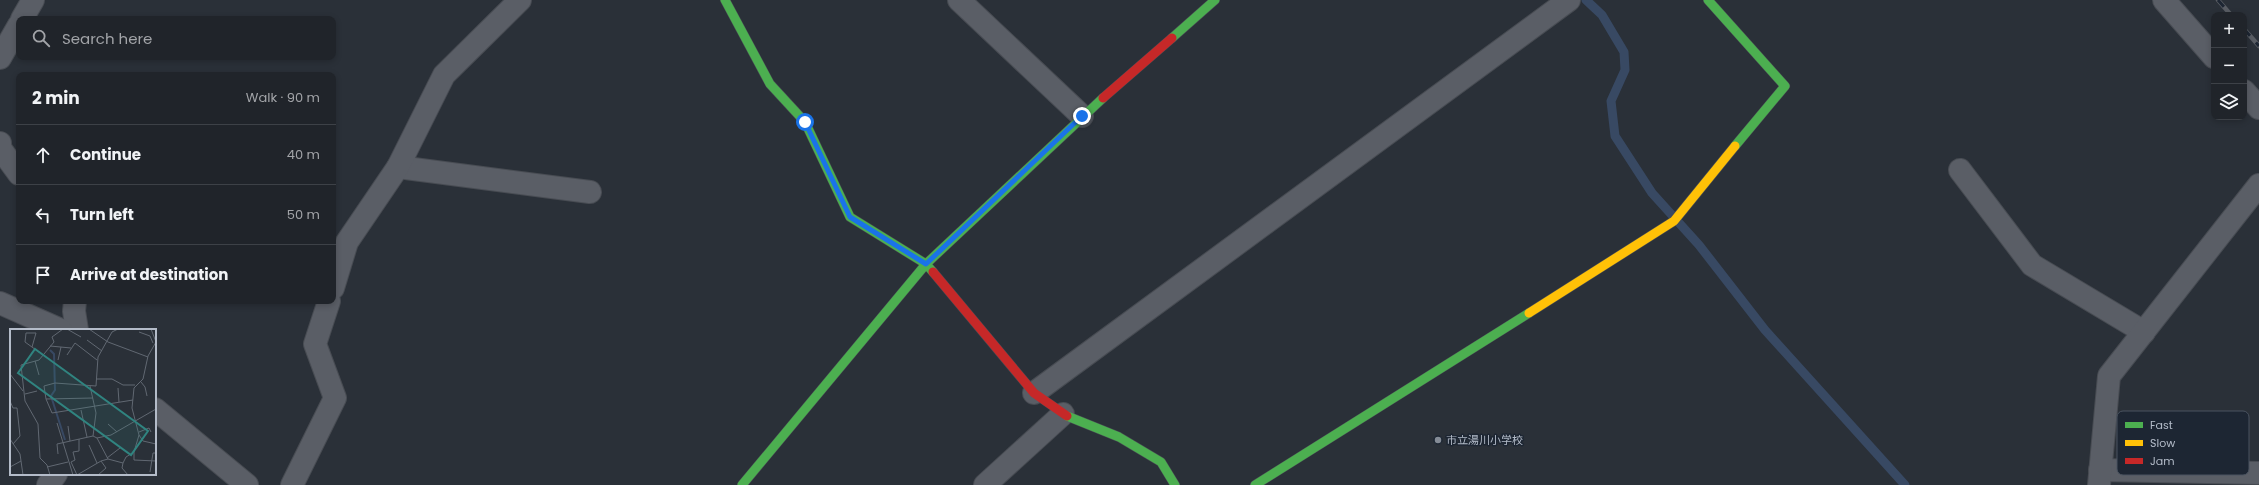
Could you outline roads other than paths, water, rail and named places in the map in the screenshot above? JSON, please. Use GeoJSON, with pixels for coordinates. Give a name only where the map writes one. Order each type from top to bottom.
{"type":"FeatureCollection","features":[{"type":"Feature","properties":{"kind":"street"},"geometry":{"type":"LineString","coordinates":[[24,16],[33,0]]}},
{"type":"Feature","properties":{"kind":"street"},"geometry":{"type":"LineString","coordinates":[[336,278],[347,242],[398,167],[444,75],[520,0]]}},
{"type":"Feature","properties":{"kind":"street"},"geometry":{"type":"LineString","coordinates":[[725,0],[770,84],[805,122],[850,217],[926,264],[1034,393],[1063,414],[1119,437],[1161,462],[1175,485]]}},
{"type":"Feature","properties":{"kind":"street"},"geometry":{"type":"LineString","coordinates":[[960,0],[1082,116]]}},
{"type":"Feature","properties":{"kind":"street"},"geometry":{"type":"LineString","coordinates":[[742,485],[926,264],[1082,116],[1215,0]]}},
{"type":"Feature","properties":{"kind":"street"},"geometry":{"type":"LineString","coordinates":[[1034,393],[1569,0]]}},
{"type":"Feature","properties":{"kind":"street"},"geometry":{"type":"LineString","coordinates":[[1255,485],[1674,221],[1785,86],[1708,0]]}},
{"type":"Feature","properties":{"kind":"street"},"geometry":{"type":"LineString","coordinates":[[2164,0],[2211,54]]}},
{"type":"Feature","properties":{"kind":"street"},"geometry":{"type":"LineString","coordinates":[[0,58],[16,30]]}},
{"type":"Feature","properties":{"kind":"street"},"geometry":{"type":"LineString","coordinates":[[2247,94],[2259,108]]}},
{"type":"Feature","properties":{"kind":"street"},"geometry":{"type":"LineString","coordinates":[[0,143],[0,148],[16,170]]}},
{"type":"Feature","properties":{"kind":"street"},"geometry":{"type":"LineString","coordinates":[[398,167],[590,192]]}},
{"type":"Feature","properties":{"kind":"street"},"geometry":{"type":"LineString","coordinates":[[1960,170],[2032,265],[2144,332]]}},
{"type":"Feature","properties":{"kind":"street"},"geometry":{"type":"LineString","coordinates":[[2179,475],[2099,477],[2109,376],[2259,185]]}},
{"type":"Feature","properties":{"kind":"street"},"geometry":{"type":"LineString","coordinates":[[0,303],[59,329]]}},
{"type":"Feature","properties":{"kind":"street"},"geometry":{"type":"LineString","coordinates":[[75,304],[74,311],[77,329]]}},
{"type":"Feature","properties":{"kind":"street"},"geometry":{"type":"LineString","coordinates":[[292,485],[335,398],[315,344],[328,304]]}},
{"type":"Feature","properties":{"kind":"street"},"geometry":{"type":"LineString","coordinates":[[156,410],[247,485]]}},
{"type":"Feature","properties":{"kind":"street"},"geometry":{"type":"LineString","coordinates":[[985,485],[1063,414]]}},
{"type":"Feature","properties":{"kind":"street"},"geometry":{"type":"LineString","coordinates":[[2249,473],[2259,473]]}},
{"type":"Feature","properties":{"kind":"street"},"geometry":{"type":"LineString","coordinates":[[48,485],[55,475]]}},
{"type":"Feature","properties":{"kind":"waterway"},"geometry":{"type":"LineString","coordinates":[[1586,0],[1602,15],[1624,52],[1625,70],[1611,101],[1615,136],[1652,193],[1699,245],[1765,330],[1905,485]]}},
{"type":"Feature","properties":{"kind":"railway"},"geometry":{"type":"LineString","coordinates":[[2218,0],[2228,12]]}},
{"type":"Feature","properties":{"kind":"railway"},"geometry":{"type":"LineString","coordinates":[[2247,32],[2259,46]]}},
{"type":"Feature","properties":{"kind":"place","name":"市立湯川小学校"},"geometry":{"type":"Point","coordinates":[1438,440]}}]}
